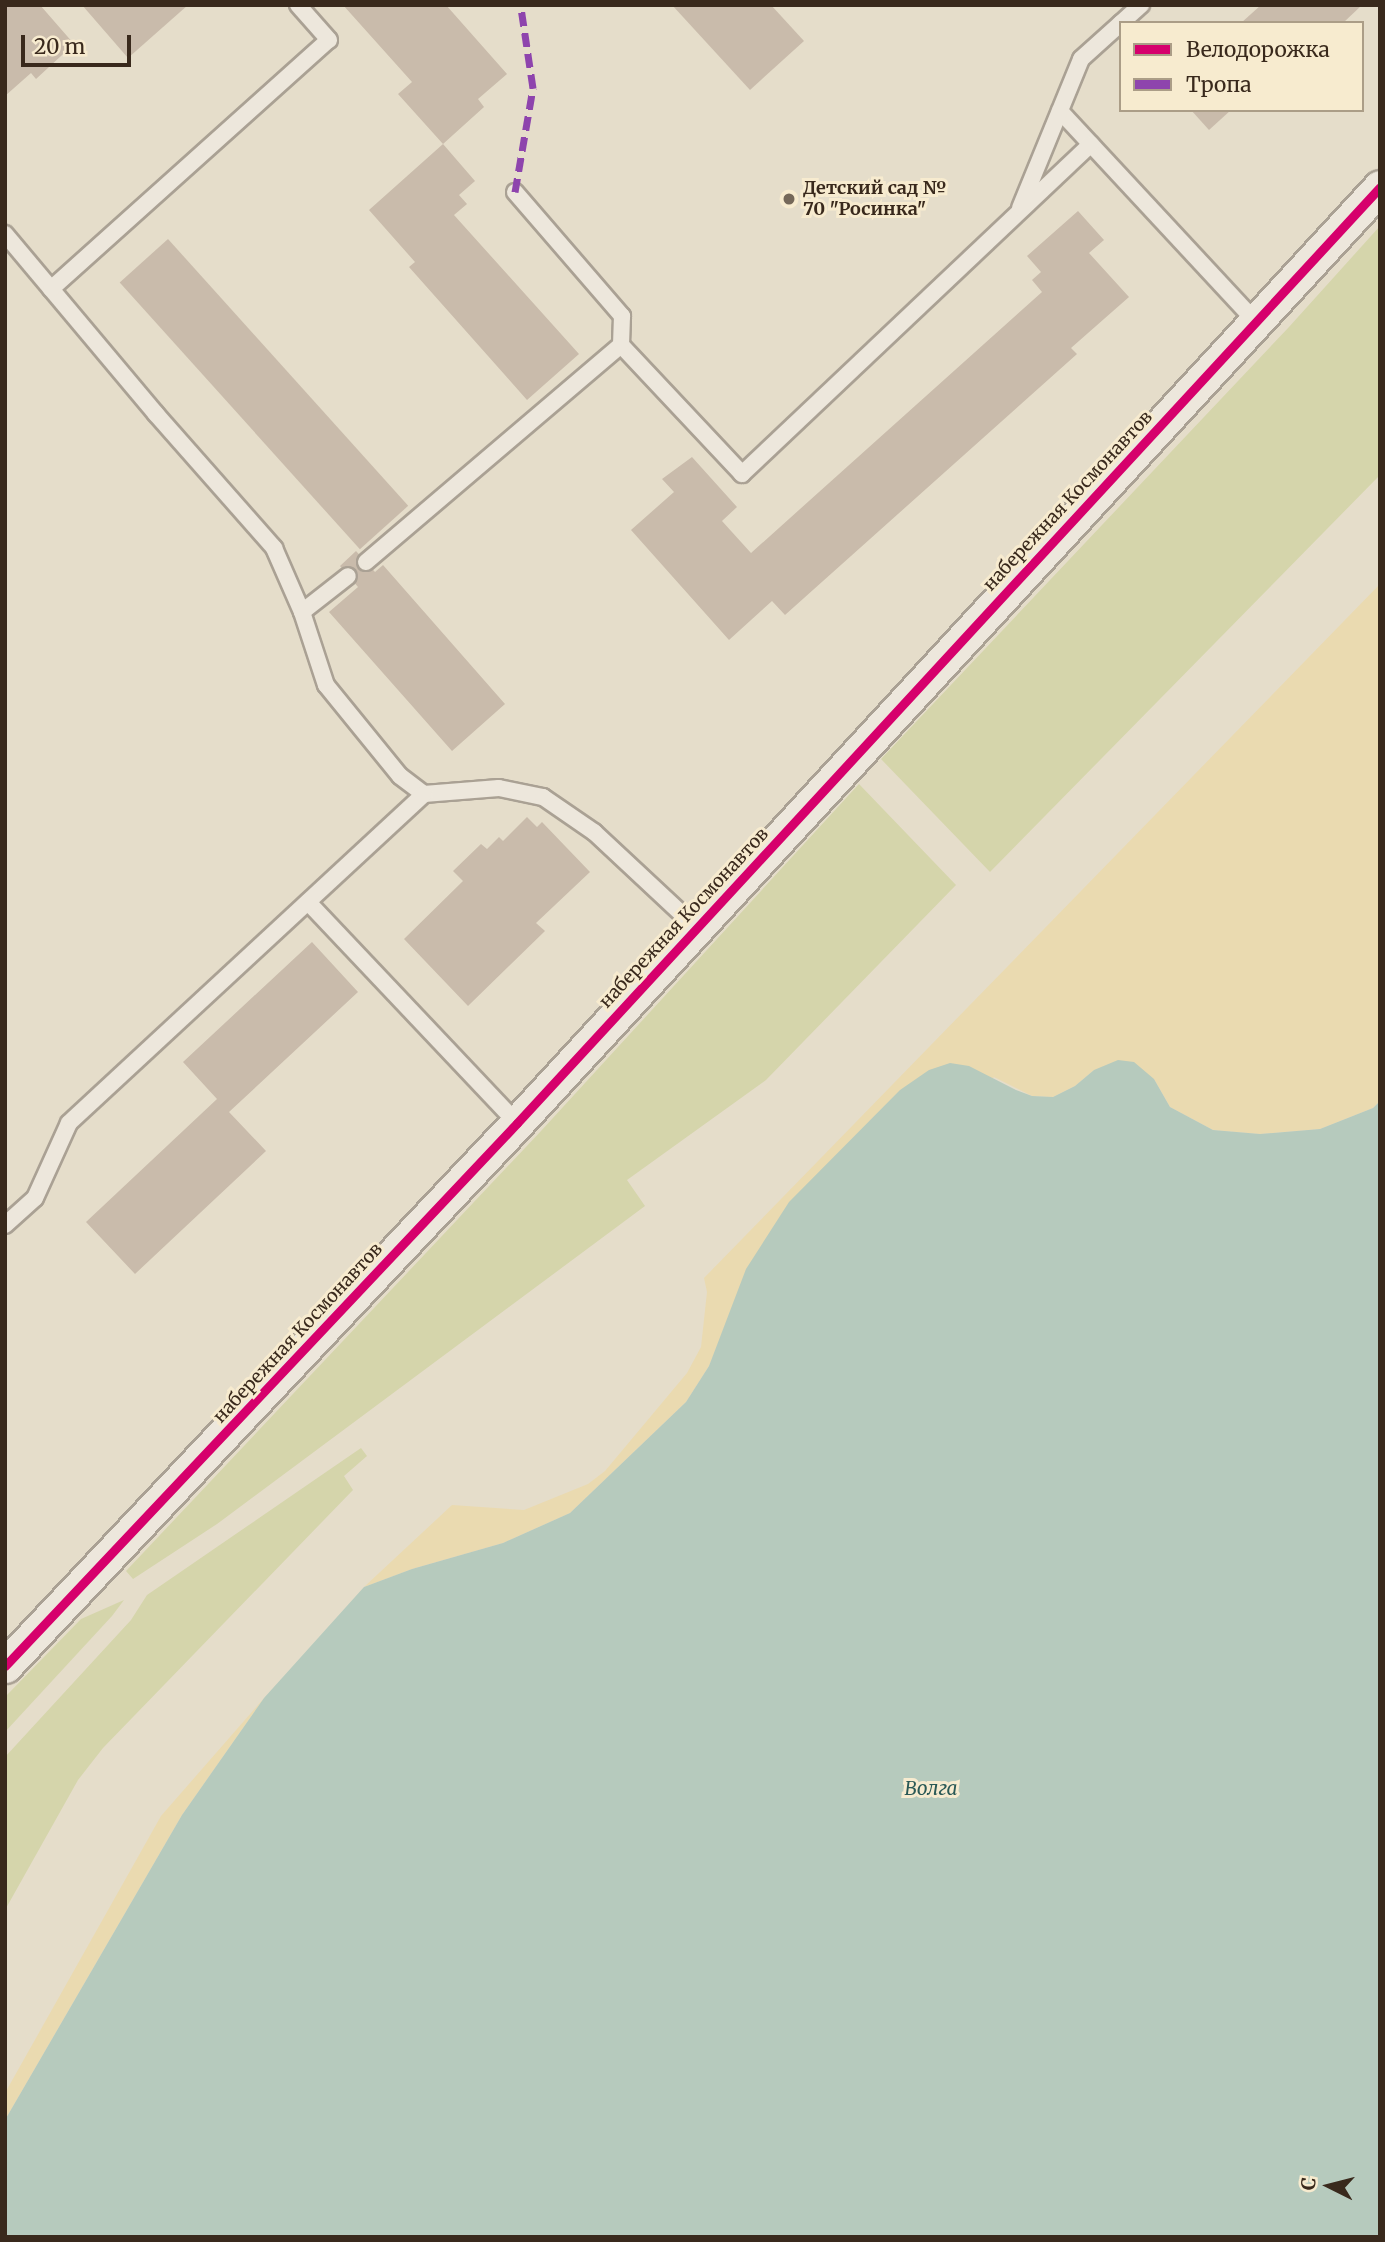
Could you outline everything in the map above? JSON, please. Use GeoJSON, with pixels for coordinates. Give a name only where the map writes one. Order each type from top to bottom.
{"type":"FeatureCollection","features":[{"type":"Feature","properties":{"kind":"street","name":"набережная Космонавтов"},"geometry":{"type":"LineString","coordinates":[[5,1666],[517,1123],[1380,187]]}},
{"type":"Feature","properties":{"kind":"lane"},"geometry":{"type":"LineString","coordinates":[[51,289],[329,40],[298,5]]}},
{"type":"Feature","properties":{"kind":"lane"},"geometry":{"type":"LineString","coordinates":[[1123,21],[1141,5]]}},
{"type":"Feature","properties":{"kind":"lane"},"geometry":{"type":"LineString","coordinates":[[1018,213],[1081,59],[1119,25]]}},
{"type":"Feature","properties":{"kind":"lane"},"geometry":{"type":"LineString","coordinates":[[1060,111],[1255,321]]}},
{"type":"Feature","properties":{"kind":"lane"},"geometry":{"type":"LineString","coordinates":[[515,192],[622,316],[621,345],[742,474],[1091,144]]}},
{"type":"Feature","properties":{"kind":"lane"},"geometry":{"type":"LineString","coordinates":[[5,234],[274,548],[302,612],[326,685],[400,776],[424,794]]}},
{"type":"Feature","properties":{"kind":"lane"},"geometry":{"type":"LineString","coordinates":[[366,562],[621,345]]}},
{"type":"Feature","properties":{"kind":"lane"},"geometry":{"type":"LineString","coordinates":[[302,612],[348,576]]}},
{"type":"Feature","properties":{"kind":"lane"},"geometry":{"type":"LineString","coordinates":[[5,1225],[35,1198],[69,1123],[424,794],[499,788],[543,797],[594,832],[696,927]]}},
{"type":"Feature","properties":{"kind":"lane"},"geometry":{"type":"LineString","coordinates":[[309,902],[517,1123]]}},
{"type":"Feature","properties":{"kind":"green space"},"geometry":{"type":"Polygon","coordinates":[[[1380,226],[1380,475],[990,872],[881,759],[1289,327],[1380,226]]]}},
{"type":"Feature","properties":{"kind":"green space"},"geometry":{"type":"Polygon","coordinates":[[[859,784],[956,885],[766,1080],[627,1180],[645,1206],[217,1524],[133,1579],[126,1571],[541,1131],[859,784]]]}},
{"type":"Feature","properties":{"kind":"green space"},"geometry":{"type":"Polygon","coordinates":[[[361,1448],[367,1456],[344,1476],[353,1490],[103,1748],[78,1780],[5,1910],[5,1757],[131,1620],[147,1595],[361,1448]]]}},
{"type":"Feature","properties":{"kind":"green space"},"geometry":{"type":"Polygon","coordinates":[[[124,1600],[5,1732],[5,1697],[81,1619],[124,1600]]]}},
{"type":"Feature","properties":{"kind":"sand"},"geometry":{"type":"Polygon","coordinates":[[[1380,584],[1380,1101],[1373,1108],[1320,1129],[1260,1134],[1213,1130],[1170,1107],[1154,1079],[1094,1070],[1075,1086],[1053,1097],[1032,1096],[994,1077],[726,1324],[709,1366],[686,1402],[570,1513],[503,1543],[412,1569],[364,1587],[452,1505],[524,1510],[588,1484],[605,1471],[687,1373],[701,1347],[707,1292],[704,1278],[1380,584]]]}},
{"type":"Feature","properties":{"kind":"sand"},"geometry":{"type":"Polygon","coordinates":[[[264,1698],[182,1815],[5,2120],[5,2093],[161,1816],[264,1698]]]}},
{"type":"Feature","properties":{"kind":"water","name":"Волга"},"geometry":{"type":"Polygon","coordinates":[[[1118,1060],[1134,1062],[1154,1079],[1170,1107],[1213,1130],[1260,1134],[1320,1129],[1373,1108],[1380,1101],[1380,2237],[5,2237],[5,2120],[182,1815],[264,1698],[364,1587],[412,1569],[503,1543],[570,1513],[686,1402],[709,1366],[746,1269],[789,1202],[900,1090],[929,1070],[950,1063],[969,1066],[1032,1096],[1053,1097],[1075,1086],[1094,1070],[1118,1060]]]}},
{"type":"Feature","properties":{"kind":"building"},"geometry":{"type":"Polygon","coordinates":[[[5,5],[40,5],[74,44],[36,79],[31,73],[5,96],[5,5]]]}},
{"type":"Feature","properties":{"kind":"building"},"geometry":{"type":"Polygon","coordinates":[[[82,5],[188,5],[128,58],[82,5]]]}},
{"type":"Feature","properties":{"kind":"building"},"geometry":{"type":"Polygon","coordinates":[[[343,5],[446,5],[507,74],[478,99],[484,107],[443,144],[398,94],[412,82],[343,5]]]}},
{"type":"Feature","properties":{"kind":"building"},"geometry":{"type":"Polygon","coordinates":[[[672,5],[771,5],[804,41],[750,90],[672,5]]]}},
{"type":"Feature","properties":{"kind":"building"},"geometry":{"type":"Polygon","coordinates":[[[1261,5],[1362,5],[1345,21],[1243,21],[1261,5]]]}},
{"type":"Feature","properties":{"kind":"building"},"geometry":{"type":"Polygon","coordinates":[[[1193,112],[1229,112],[1209,130],[1193,112]]]}},
{"type":"Feature","properties":{"kind":"building"},"geometry":{"type":"Polygon","coordinates":[[[443,144],[475,181],[459,195],[467,204],[454,215],[579,354],[527,400],[409,267],[415,262],[369,210],[443,144]]]}},
{"type":"Feature","properties":{"kind":"building"},"geometry":{"type":"Polygon","coordinates":[[[1078,211],[1104,240],[1089,253],[1129,297],[1071,348],[1077,354],[785,615],[772,601],[729,640],[631,530],[674,492],[662,479],[692,457],[737,507],[722,521],[751,553],[1042,292],[1032,280],[1041,272],[1027,256],[1078,211]]]}},
{"type":"Feature","properties":{"kind":"building"},"geometry":{"type":"Polygon","coordinates":[[[168,239],[408,506],[360,549],[120,282],[168,239]]]}},
{"type":"Feature","properties":{"kind":"building"},"geometry":{"type":"Polygon","coordinates":[[[356,551],[375,572],[383,565],[505,704],[452,751],[329,612],[358,587],[340,566],[356,551]]]}},
{"type":"Feature","properties":{"kind":"building"},"geometry":{"type":"Polygon","coordinates":[[[527,817],[537,827],[542,822],[590,872],[536,923],[545,931],[468,1006],[404,939],[463,881],[453,871],[481,844],[487,849],[499,837],[503,841],[527,817]]]}},
{"type":"Feature","properties":{"kind":"building"},"geometry":{"type":"Polygon","coordinates":[[[312,942],[358,992],[229,1112],[266,1151],[135,1274],[86,1222],[217,1099],[183,1062],[312,942]]]}},
{"type":"Feature","properties":{"kind":"marked path"},"geometry":{"type":"LineString","coordinates":[[515,192],[533,88],[521,8]]}},
{"type":"Feature","properties":{"kind":"cycle path"},"geometry":{"type":"LineString","coordinates":[[5,1666],[517,1123],[1380,187]]}},
{"type":"Feature","properties":{"kind":"place","name":"Детский сад № 70 \"Росинка\""},"geometry":{"type":"Point","coordinates":[789,199]}}]}
